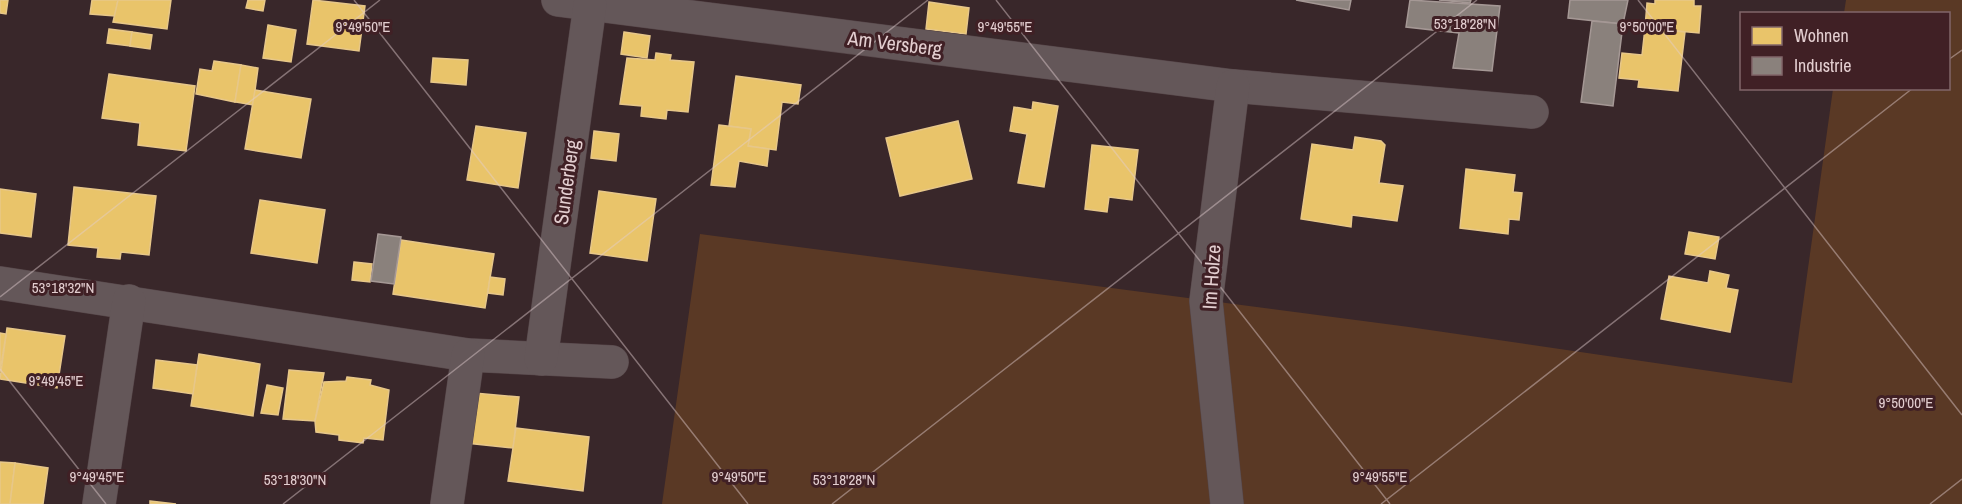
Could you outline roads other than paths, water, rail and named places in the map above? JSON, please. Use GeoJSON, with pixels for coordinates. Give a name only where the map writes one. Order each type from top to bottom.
{"type":"FeatureCollection","features":[{"type":"Feature","properties":{"kind":"street","name":"Am Versberg"},"geometry":{"type":"LineString","coordinates":[[574,2],[1233,86],[1532,112]]}},
{"type":"Feature","properties":{"kind":"street","name":"Sunderberg"},"geometry":{"type":"LineString","coordinates":[[541,359],[574,2]]}},
{"type":"Feature","properties":{"kind":"street","name":"Im Holze"},"geometry":{"type":"LineString","coordinates":[[1227,504],[1206,301],[1233,86]]}},
{"type":"Feature","properties":{"kind":"street"},"geometry":{"type":"LineString","coordinates":[[0,283],[129,301],[468,355],[612,362]]}},
{"type":"Feature","properties":{"kind":"street"},"geometry":{"type":"LineString","coordinates":[[99,504],[129,301]]}},
{"type":"Feature","properties":{"kind":"street"},"geometry":{"type":"LineString","coordinates":[[447,504],[468,355]]}}]}
